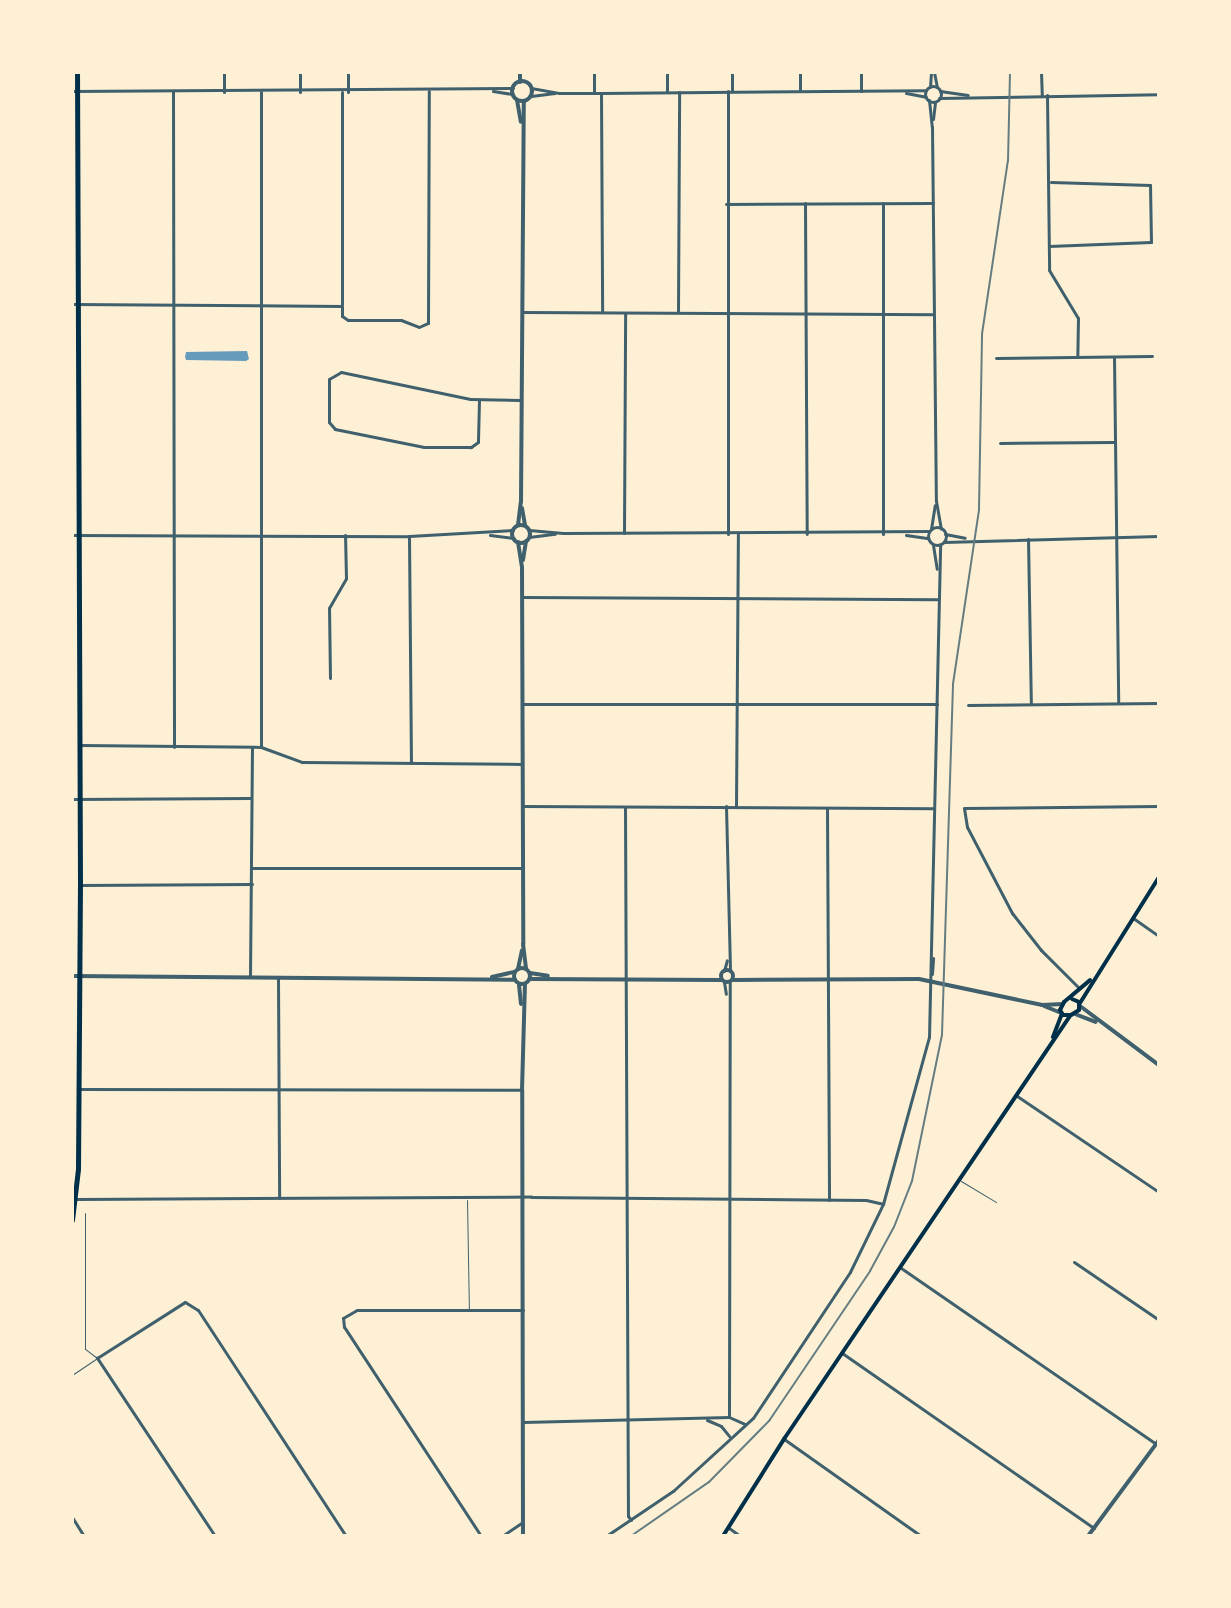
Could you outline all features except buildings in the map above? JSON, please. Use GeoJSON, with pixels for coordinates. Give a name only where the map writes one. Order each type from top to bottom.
{"type":"FeatureCollection","features":[{"type":"Feature","properties":{"kind":"highway"},"geometry":{"type":"LineString","coordinates":[[72,1220],[78,1089],[75,976],[80,885],[76,799],[74,304],[77,72]]}},
{"type":"Feature","properties":{"kind":"main road"},"geometry":{"type":"LineString","coordinates":[[723,1536],[784,1439],[1015,1095],[1080,1005],[1092,978],[1159,877]]}},
{"type":"Feature","properties":{"kind":"main road"},"geometry":{"type":"LineString","coordinates":[[1053,1039],[1063,1004],[1092,978]]}},
{"type":"Feature","properties":{"kind":"main road"},"geometry":{"type":"LineString","coordinates":[[1072,999],[1080,1005]]}},
{"type":"Feature","properties":{"kind":"main road"},"geometry":{"type":"LineString","coordinates":[[1062,1013],[1072,1015]]}},
{"type":"Feature","properties":{"kind":"street"},"geometry":{"type":"LineString","coordinates":[[224,72],[224,92]]}},
{"type":"Feature","properties":{"kind":"street"},"geometry":{"type":"LineString","coordinates":[[300,72],[300,92]]}},
{"type":"Feature","properties":{"kind":"street"},"geometry":{"type":"LineString","coordinates":[[348,72],[345,92],[342,306],[342,316],[348,320],[401,320],[419,327],[428,323],[429,91]]}},
{"type":"Feature","properties":{"kind":"street"},"geometry":{"type":"LineString","coordinates":[[513,91],[523,72]]}},
{"type":"Feature","properties":{"kind":"street"},"geometry":{"type":"LineString","coordinates":[[523,72],[531,88],[531,96]]}},
{"type":"Feature","properties":{"kind":"street"},"geometry":{"type":"LineString","coordinates":[[594,72],[594,93]]}},
{"type":"Feature","properties":{"kind":"street"},"geometry":{"type":"LineString","coordinates":[[667,72],[667,91]]}},
{"type":"Feature","properties":{"kind":"street"},"geometry":{"type":"LineString","coordinates":[[728,534],[726,204],[732,72]]}},
{"type":"Feature","properties":{"kind":"street"},"geometry":{"type":"LineString","coordinates":[[800,72],[800,91]]}},
{"type":"Feature","properties":{"kind":"street"},"geometry":{"type":"LineString","coordinates":[[861,72],[861,91]]}},
{"type":"Feature","properties":{"kind":"street"},"geometry":{"type":"LineString","coordinates":[[933,72],[927,98],[932,127],[936,501],[941,529],[945,534],[969,539]]}},
{"type":"Feature","properties":{"kind":"street"},"geometry":{"type":"LineString","coordinates":[[932,127],[938,89],[933,72]]}},
{"type":"Feature","properties":{"kind":"street"},"geometry":{"type":"LineString","coordinates":[[1041,72],[1049,182],[1051,278],[1078,318],[1077,357]]}},
{"type":"Feature","properties":{"kind":"street"},"geometry":{"type":"LineString","coordinates":[[520,82],[527,83]]}},
{"type":"Feature","properties":{"kind":"street"},"geometry":{"type":"LineString","coordinates":[[531,88],[559,93]]}},
{"type":"Feature","properties":{"kind":"street"},"geometry":{"type":"LineString","coordinates":[[517,100],[559,93],[902,92],[928,88],[974,96]]}},
{"type":"Feature","properties":{"kind":"street"},"geometry":{"type":"LineString","coordinates":[[75,91],[513,91]]}},
{"type":"Feature","properties":{"kind":"street"},"geometry":{"type":"LineString","coordinates":[[513,91],[522,129]]}},
{"type":"Feature","properties":{"kind":"street"},"geometry":{"type":"LineString","coordinates":[[173,92],[174,747]]}},
{"type":"Feature","properties":{"kind":"street"},"geometry":{"type":"LineString","coordinates":[[261,92],[261,747]]}},
{"type":"Feature","properties":{"kind":"street"},"geometry":{"type":"LineString","coordinates":[[678,312],[679,92]]}},
{"type":"Feature","properties":{"kind":"street"},"geometry":{"type":"LineString","coordinates":[[902,92],[937,99],[1159,94]]}},
{"type":"Feature","properties":{"kind":"street"},"geometry":{"type":"LineString","coordinates":[[601,93],[602,311]]}},
{"type":"Feature","properties":{"kind":"street"},"geometry":{"type":"LineString","coordinates":[[76,535],[409,536],[487,534],[513,530],[518,525],[521,502],[524,101]]}},
{"type":"Feature","properties":{"kind":"street"},"geometry":{"type":"LineString","coordinates":[[1049,182],[1150,185],[1149,244],[1049,246]]}},
{"type":"Feature","properties":{"kind":"street"},"geometry":{"type":"LineString","coordinates":[[805,203],[807,534]]}},
{"type":"Feature","properties":{"kind":"street"},"geometry":{"type":"LineString","coordinates":[[883,203],[883,534]]}},
{"type":"Feature","properties":{"kind":"street"},"geometry":{"type":"LineString","coordinates":[[726,204],[933,203]]}},
{"type":"Feature","properties":{"kind":"street"},"geometry":{"type":"LineString","coordinates":[[74,304],[342,306]]}},
{"type":"Feature","properties":{"kind":"street"},"geometry":{"type":"LineString","coordinates":[[522,312],[933,314]]}},
{"type":"Feature","properties":{"kind":"street"},"geometry":{"type":"LineString","coordinates":[[624,533],[625,312]]}},
{"type":"Feature","properties":{"kind":"street"},"geometry":{"type":"LineString","coordinates":[[996,358],[1152,356]]}},
{"type":"Feature","properties":{"kind":"street"},"geometry":{"type":"LineString","coordinates":[[1114,357],[1118,702]]}},
{"type":"Feature","properties":{"kind":"street"},"geometry":{"type":"LineString","coordinates":[[479,400],[478,442],[471,447],[424,447],[335,429],[329,422],[329,379],[341,372],[479,400],[521,400]]}},
{"type":"Feature","properties":{"kind":"street"},"geometry":{"type":"LineString","coordinates":[[1000,443],[1114,442]]}},
{"type":"Feature","properties":{"kind":"street"},"geometry":{"type":"LineString","coordinates":[[928,539],[936,501]]}},
{"type":"Feature","properties":{"kind":"street"},"geometry":{"type":"LineString","coordinates":[[521,502],[528,539],[522,567],[523,944],[528,976],[522,1014]]}},
{"type":"Feature","properties":{"kind":"street"},"geometry":{"type":"LineString","coordinates":[[518,525],[563,533],[899,534],[941,529]]}},
{"type":"Feature","properties":{"kind":"street"},"geometry":{"type":"LineString","coordinates":[[513,530],[522,567]]}},
{"type":"Feature","properties":{"kind":"street"},"geometry":{"type":"LineString","coordinates":[[487,534],[516,540],[563,533]]}},
{"type":"Feature","properties":{"kind":"street"},"geometry":{"type":"LineString","coordinates":[[736,806],[738,534]]}},
{"type":"Feature","properties":{"kind":"street"},"geometry":{"type":"LineString","coordinates":[[606,1536],[673,1491],[746,1424],[850,1272],[883,1204],[929,1037],[932,949],[937,573],[933,544],[928,539],[899,534]]}},
{"type":"Feature","properties":{"kind":"street"},"geometry":{"type":"LineString","coordinates":[[937,573],[945,534]]}},
{"type":"Feature","properties":{"kind":"street"},"geometry":{"type":"LineString","coordinates":[[330,678],[329,608],[346,578],[345,535]]}},
{"type":"Feature","properties":{"kind":"street"},"geometry":{"type":"LineString","coordinates":[[409,536],[411,763]]}},
{"type":"Feature","properties":{"kind":"street"},"geometry":{"type":"LineString","coordinates":[[933,544],[969,539],[1159,536]]}},
{"type":"Feature","properties":{"kind":"street"},"geometry":{"type":"LineString","coordinates":[[1028,539],[1031,704]]}},
{"type":"Feature","properties":{"kind":"street"},"geometry":{"type":"LineString","coordinates":[[522,597],[937,599]]}},
{"type":"Feature","properties":{"kind":"street"},"geometry":{"type":"LineString","coordinates":[[968,705],[1159,703]]}},
{"type":"Feature","properties":{"kind":"street"},"geometry":{"type":"LineString","coordinates":[[522,704],[937,704]]}},
{"type":"Feature","properties":{"kind":"street"},"geometry":{"type":"LineString","coordinates":[[78,745],[261,747],[302,762],[522,764]]}},
{"type":"Feature","properties":{"kind":"street"},"geometry":{"type":"LineString","coordinates":[[250,976],[252,747]]}},
{"type":"Feature","properties":{"kind":"street"},"geometry":{"type":"LineString","coordinates":[[76,799],[251,798]]}},
{"type":"Feature","properties":{"kind":"street"},"geometry":{"type":"LineString","coordinates":[[522,806],[933,808]]}},
{"type":"Feature","properties":{"kind":"street"},"geometry":{"type":"LineString","coordinates":[[726,806],[729,1417]]}},
{"type":"Feature","properties":{"kind":"street"},"geometry":{"type":"LineString","coordinates":[[1080,989],[1041,950],[1012,913],[967,827],[964,808],[1159,806]]}},
{"type":"Feature","properties":{"kind":"street"},"geometry":{"type":"LineString","coordinates":[[625,807],[627,1422],[628,1516],[631,1520]]}},
{"type":"Feature","properties":{"kind":"street"},"geometry":{"type":"LineString","coordinates":[[827,807],[829,1200]]}},
{"type":"Feature","properties":{"kind":"street"},"geometry":{"type":"LineString","coordinates":[[252,868],[522,868]]}},
{"type":"Feature","properties":{"kind":"street"},"geometry":{"type":"LineString","coordinates":[[80,885],[252,884]]}},
{"type":"Feature","properties":{"kind":"street"},"geometry":{"type":"LineString","coordinates":[[1132,917],[1159,936]]}},
{"type":"Feature","properties":{"kind":"street"},"geometry":{"type":"LineString","coordinates":[[523,944],[517,970],[522,1014],[523,1536]]}},
{"type":"Feature","properties":{"kind":"street"},"geometry":{"type":"LineString","coordinates":[[486,978],[517,970],[528,976],[558,979],[705,979],[727,976],[908,979],[1042,1005],[1062,1013]]}},
{"type":"Feature","properties":{"kind":"street"},"geometry":{"type":"LineString","coordinates":[[75,976],[486,978],[517,982],[528,976]]}},
{"type":"Feature","properties":{"kind":"street"},"geometry":{"type":"LineString","coordinates":[[278,977],[279,1198]]}},
{"type":"Feature","properties":{"kind":"street"},"geometry":{"type":"LineString","coordinates":[[1042,1005],[1063,1004]]}},
{"type":"Feature","properties":{"kind":"street"},"geometry":{"type":"LineString","coordinates":[[1080,1005],[1098,1023],[1159,1065]]}},
{"type":"Feature","properties":{"kind":"street"},"geometry":{"type":"LineString","coordinates":[[1072,1015],[1098,1023]]}},
{"type":"Feature","properties":{"kind":"street"},"geometry":{"type":"LineString","coordinates":[[78,1089],[522,1090]]}},
{"type":"Feature","properties":{"kind":"street"},"geometry":{"type":"LineString","coordinates":[[1015,1095],[1159,1192]]}},
{"type":"Feature","properties":{"kind":"street"},"geometry":{"type":"LineString","coordinates":[[74,1199],[866,1200],[883,1204]]}},
{"type":"Feature","properties":{"kind":"street"},"geometry":{"type":"LineString","coordinates":[[1074,1262],[1159,1320]]}},
{"type":"Feature","properties":{"kind":"street"},"geometry":{"type":"LineString","coordinates":[[901,1268],[1158,1442],[1088,1536]]}},
{"type":"Feature","properties":{"kind":"street"},"geometry":{"type":"LineString","coordinates":[[215,1536],[97,1358],[177,1306],[190,1303],[346,1536]]}},
{"type":"Feature","properties":{"kind":"street"},"geometry":{"type":"LineString","coordinates":[[481,1536],[344,1327],[346,1313],[357,1310],[523,1310]]}},
{"type":"Feature","properties":{"kind":"street"},"geometry":{"type":"LineString","coordinates":[[842,1353],[1094,1528]]}},
{"type":"Feature","properties":{"kind":"street"},"geometry":{"type":"LineString","coordinates":[[523,1422],[627,1422],[729,1417],[746,1424]]}},
{"type":"Feature","properties":{"kind":"street"},"geometry":{"type":"LineString","coordinates":[[707,1420],[721,1426],[730,1437]]}},
{"type":"Feature","properties":{"kind":"street"},"geometry":{"type":"LineString","coordinates":[[784,1439],[921,1536]]}},
{"type":"Feature","properties":{"kind":"street"},"geometry":{"type":"LineString","coordinates":[[72,1517],[84,1536]]}},
{"type":"Feature","properties":{"kind":"street"},"geometry":{"type":"LineString","coordinates":[[502,1536],[523,1522]]}},
{"type":"Feature","properties":{"kind":"street"},"geometry":{"type":"LineString","coordinates":[[729,1528],[740,1536]]}},
{"type":"Feature","properties":{"kind":"lane"},"geometry":{"type":"LineString","coordinates":[[959,1180],[996,1202]]}},
{"type":"Feature","properties":{"kind":"lane"},"geometry":{"type":"LineString","coordinates":[[467,1200],[469,1311]]}},
{"type":"Feature","properties":{"kind":"lane"},"geometry":{"type":"LineString","coordinates":[[72,1375],[97,1358],[85,1349],[85,1213]]}},
{"type":"Feature","properties":{"kind":"water"},"geometry":{"type":"Polygon","coordinates":[[[247,351],[249,359],[246,361],[186,360],[185,357],[186,352],[247,351]]]}},
{"type":"Feature","properties":{"kind":"railway"},"geometry":{"type":"LineString","coordinates":[[631,1536],[709,1482],[769,1421],[870,1271],[894,1227],[912,1181],[942,1035],[953,684],[979,509],[982,334],[1008,161],[1010,72]]}}]}
